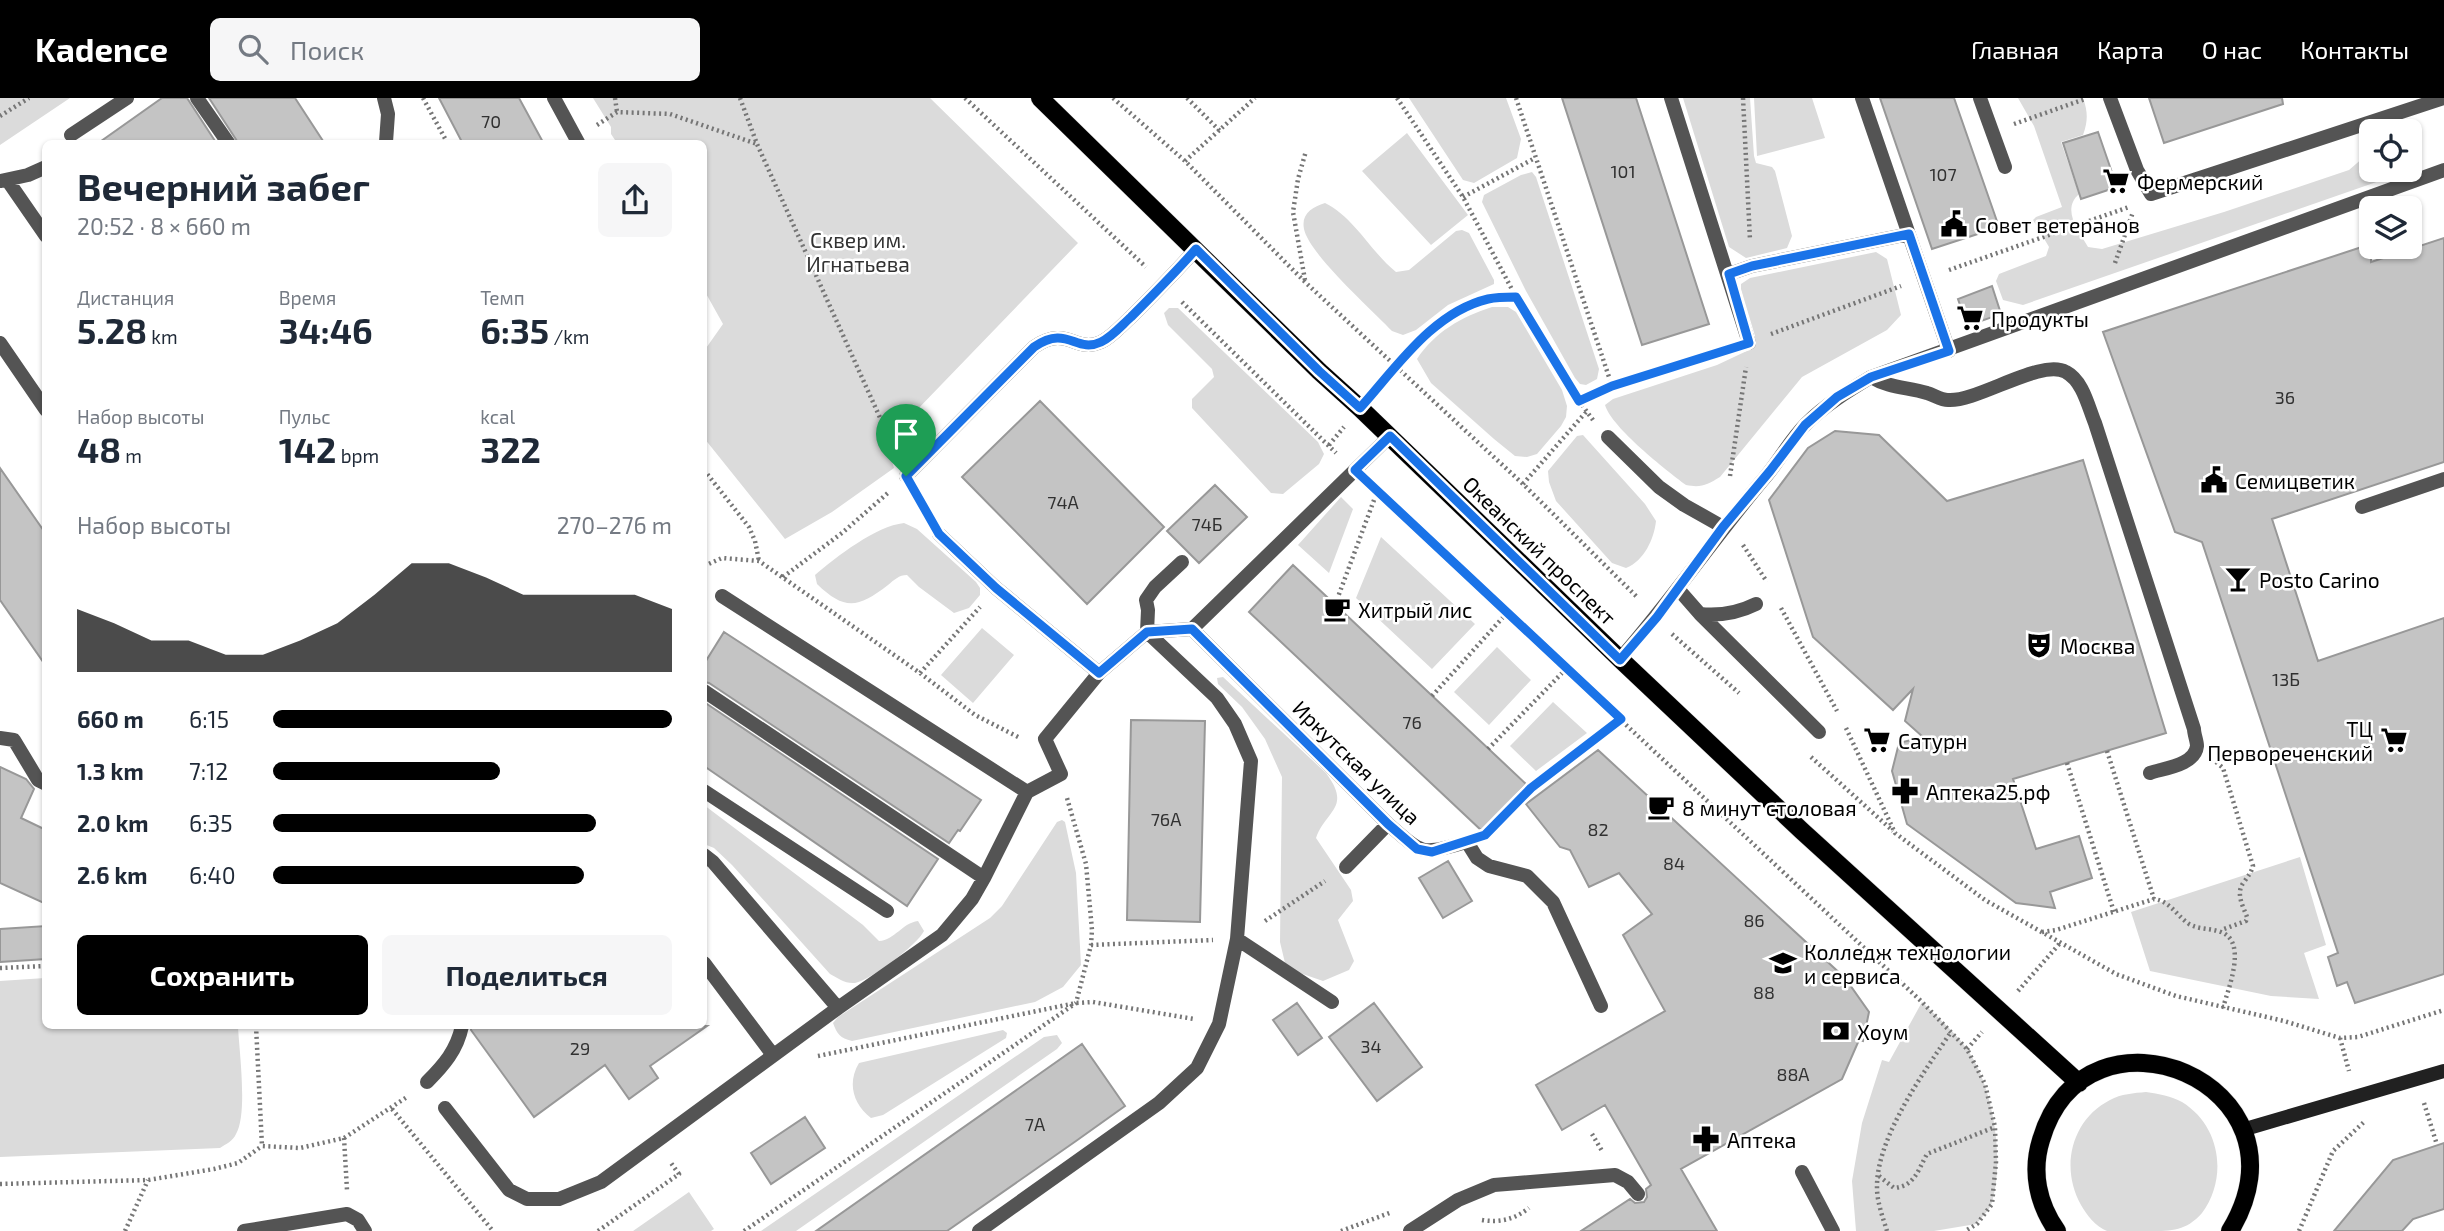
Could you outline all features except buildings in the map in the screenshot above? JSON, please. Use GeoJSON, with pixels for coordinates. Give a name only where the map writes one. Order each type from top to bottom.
{"type":"FeatureCollection","features":[{"type":"Feature","properties":{"kind":"main road","name":"Океанский проспект"},"geometry":{"type":"LineString","coordinates":[[1040,98],[1620,660],[1802,831],[2079,1083]]}},
{"type":"Feature","properties":{"kind":"main road"},"geometry":{"type":"LineString","coordinates":[[2057,1231],[2043,1207],[2036,1177],[2039,1146],[2049,1117],[2067,1093],[2079,1083],[2102,1070],[2127,1063],[2153,1063],[2178,1068],[2212,1087],[2229,1107],[2242,1130],[2248,1156],[2249,1182],[2242,1209],[2230,1231]]}},
{"type":"Feature","properties":{"kind":"main road"},"geometry":{"type":"LineString","coordinates":[[2242,1130],[2444,1071]]}},
{"type":"Feature","properties":{"kind":"street"},"geometry":{"type":"LineString","coordinates":[[71,135],[127,98]]}},
{"type":"Feature","properties":{"kind":"street"},"geometry":{"type":"LineString","coordinates":[[197,98],[226,140]]}},
{"type":"Feature","properties":{"kind":"street"},"geometry":{"type":"LineString","coordinates":[[384,98],[388,114],[386,140]]}},
{"type":"Feature","properties":{"kind":"street"},"geometry":{"type":"LineString","coordinates":[[554,98],[577,140]]}},
{"type":"Feature","properties":{"kind":"street"},"geometry":{"type":"LineString","coordinates":[[1671,98],[1749,343]]}},
{"type":"Feature","properties":{"kind":"street"},"geometry":{"type":"LineString","coordinates":[[1862,98],[1949,351]]}},
{"type":"Feature","properties":{"kind":"street"},"geometry":{"type":"LineString","coordinates":[[1980,98],[2005,167]]}},
{"type":"Feature","properties":{"kind":"street"},"geometry":{"type":"LineString","coordinates":[[2109,98],[2137,170],[2151,194],[2444,98]]}},
{"type":"Feature","properties":{"kind":"street"},"geometry":{"type":"LineString","coordinates":[[42,168],[4,181],[42,231]]}},
{"type":"Feature","properties":{"kind":"street"},"geometry":{"type":"LineString","coordinates":[[1620,660],[1679,590],[1723,527],[1805,425],[1837,397],[1871,377],[2444,170]]}},
{"type":"Feature","properties":{"kind":"street"},"geometry":{"type":"LineString","coordinates":[[1729,274],[1752,266],[1909,234]]}},
{"type":"Feature","properties":{"kind":"street"},"geometry":{"type":"LineString","coordinates":[[906,476],[1034,347],[1047,338],[1057,337],[1088,346],[1102,342],[1164,284],[1196,249]]}},
{"type":"Feature","properties":{"kind":"street"},"geometry":{"type":"LineString","coordinates":[[0,343],[42,404]]}},
{"type":"Feature","properties":{"kind":"street"},"geometry":{"type":"LineString","coordinates":[[1871,377],[1879,382],[1925,392],[1947,400],[1965,397],[2048,369],[2064,371],[2076,380],[2095,423],[2194,729],[2197,746],[2193,756],[2187,761],[2150,773]]}},
{"type":"Feature","properties":{"kind":"street"},"geometry":{"type":"LineString","coordinates":[[445,1108],[509,1190],[527,1199],[559,1199],[601,1182],[942,935],[972,899],[1027,792],[1061,774],[1045,738],[1099,673],[1147,632],[1192,629],[1390,436]]}},
{"type":"Feature","properties":{"kind":"street"},"geometry":{"type":"LineString","coordinates":[[1608,437],[1659,487],[1723,527]]}},
{"type":"Feature","properties":{"kind":"street"},"geometry":{"type":"LineString","coordinates":[[2362,507],[2444,479]]}},
{"type":"Feature","properties":{"kind":"street"},"geometry":{"type":"LineString","coordinates":[[939,534],[996,588],[1099,673]]}},
{"type":"Feature","properties":{"kind":"street"},"geometry":{"type":"LineString","coordinates":[[979,1231],[1183,1084],[1197,1068],[1219,1024],[1237,939],[1251,761],[1235,724],[1217,698],[1147,632],[1146,600],[1155,587],[1182,562]]}},
{"type":"Feature","properties":{"kind":"street"},"geometry":{"type":"LineString","coordinates":[[1679,590],[1819,732]]}},
{"type":"Feature","properties":{"kind":"street"},"geometry":{"type":"LineString","coordinates":[[722,596],[1027,792]]}},
{"type":"Feature","properties":{"kind":"street"},"geometry":{"type":"LineString","coordinates":[[1700,614],[1719,616],[1745,610],[1756,604]]}},
{"type":"Feature","properties":{"kind":"street","name":"Иркутская улица"},"geometry":{"type":"LineString","coordinates":[[1192,629],[1388,824],[1417,849],[1432,852],[1467,842]]}},
{"type":"Feature","properties":{"kind":"street"},"geometry":{"type":"LineString","coordinates":[[707,693],[984,878]]}},
{"type":"Feature","properties":{"kind":"street"},"geometry":{"type":"LineString","coordinates":[[0,738],[14,740],[38,780],[42,782]]}},
{"type":"Feature","properties":{"kind":"street"},"geometry":{"type":"LineString","coordinates":[[707,793],[887,911]]}},
{"type":"Feature","properties":{"kind":"street"},"geometry":{"type":"LineString","coordinates":[[1346,867],[1388,824]]}},
{"type":"Feature","properties":{"kind":"street"},"geometry":{"type":"LineString","coordinates":[[1467,842],[1477,858],[1489,866],[1527,876],[1553,902],[1601,1006]]}},
{"type":"Feature","properties":{"kind":"street"},"geometry":{"type":"LineString","coordinates":[[707,857],[838,1008]]}},
{"type":"Feature","properties":{"kind":"street"},"geometry":{"type":"LineString","coordinates":[[1237,939],[1332,1002]]}},
{"type":"Feature","properties":{"kind":"street"},"geometry":{"type":"LineString","coordinates":[[707,967],[773,1055]]}},
{"type":"Feature","properties":{"kind":"street"},"geometry":{"type":"LineString","coordinates":[[427,1082],[446,1064],[461,1029]]}},
{"type":"Feature","properties":{"kind":"street"},"geometry":{"type":"LineString","coordinates":[[1802,1172],[1833,1231]]}},
{"type":"Feature","properties":{"kind":"street"},"geometry":{"type":"LineString","coordinates":[[1410,1231],[1458,1200],[1494,1185],[1615,1175],[1628,1182],[1638,1194]]}},
{"type":"Feature","properties":{"kind":"street"},"geometry":{"type":"LineString","coordinates":[[244,1231],[347,1214],[358,1220],[365,1231]]}},
{"type":"Feature","properties":{"kind":"path"},"geometry":{"type":"LineString","coordinates":[[0,116],[29,98]]}},
{"type":"Feature","properties":{"kind":"path"},"geometry":{"type":"LineString","coordinates":[[423,98],[446,140]]}},
{"type":"Feature","properties":{"kind":"path"},"geometry":{"type":"LineString","coordinates":[[615,98],[617,112],[670,114],[757,144]]}},
{"type":"Feature","properties":{"kind":"path"},"geometry":{"type":"LineString","coordinates":[[740,98],[757,144],[906,476],[842,533],[783,577]]}},
{"type":"Feature","properties":{"kind":"path"},"geometry":{"type":"LineString","coordinates":[[965,98],[1164,284],[1506,614],[1922,1002],[1967,1049],[1984,1084],[1995,1127],[1996,1162],[1992,1204],[1977,1224],[1965,1231]]}},
{"type":"Feature","properties":{"kind":"path"},"geometry":{"type":"LineString","coordinates":[[1113,98],[1185,161],[1306,282],[1523,484],[1657,617]]}},
{"type":"Feature","properties":{"kind":"path"},"geometry":{"type":"LineString","coordinates":[[1187,98],[1220,131]]}},
{"type":"Feature","properties":{"kind":"path"},"geometry":{"type":"LineString","coordinates":[[1185,161],[1255,98]]}},
{"type":"Feature","properties":{"kind":"path"},"geometry":{"type":"LineString","coordinates":[[1396,98],[1463,197],[1516,297],[1579,401],[1608,437]]}},
{"type":"Feature","properties":{"kind":"path"},"geometry":{"type":"LineString","coordinates":[[1516,98],[1612,386]]}},
{"type":"Feature","properties":{"kind":"path"},"geometry":{"type":"LineString","coordinates":[[1743,98],[1752,266]]}},
{"type":"Feature","properties":{"kind":"path"},"geometry":{"type":"LineString","coordinates":[[1992,132],[2089,98]]}},
{"type":"Feature","properties":{"kind":"path"},"geometry":{"type":"LineString","coordinates":[[1306,151],[1293,212],[1306,282]]}},
{"type":"Feature","properties":{"kind":"path"},"geometry":{"type":"LineString","coordinates":[[1463,197],[1535,158]]}},
{"type":"Feature","properties":{"kind":"path"},"geometry":{"type":"LineString","coordinates":[[1799,323],[2117,213],[2135,204],[2120,247]]}},
{"type":"Feature","properties":{"kind":"path"},"geometry":{"type":"LineString","coordinates":[[1328,445],[1397,366],[1445,319],[1466,307],[1489,299],[1516,297]]}},
{"type":"Feature","properties":{"kind":"path"},"geometry":{"type":"LineString","coordinates":[[1579,401],[1612,386],[1749,343],[1730,481]]}},
{"type":"Feature","properties":{"kind":"path"},"geometry":{"type":"LineString","coordinates":[[1523,484],[1586,412]]}},
{"type":"Feature","properties":{"kind":"path"},"geometry":{"type":"LineString","coordinates":[[707,474],[749,527],[759,561]]}},
{"type":"Feature","properties":{"kind":"path"},"geometry":{"type":"LineString","coordinates":[[1335,605],[1377,492]]}},
{"type":"Feature","properties":{"kind":"path"},"geometry":{"type":"LineString","coordinates":[[1748,550],[1771,589]]}},
{"type":"Feature","properties":{"kind":"path"},"geometry":{"type":"LineString","coordinates":[[707,565],[722,558],[759,561],[920,673],[975,715],[1017,737],[1031,741],[1045,738]]}},
{"type":"Feature","properties":{"kind":"path"},"geometry":{"type":"LineString","coordinates":[[1777,600],[1840,716]]}},
{"type":"Feature","properties":{"kind":"path"},"geometry":{"type":"LineString","coordinates":[[1432,696],[1506,614]]}},
{"type":"Feature","properties":{"kind":"path"},"geometry":{"type":"LineString","coordinates":[[920,673],[971,618]]}},
{"type":"Feature","properties":{"kind":"path"},"geometry":{"type":"LineString","coordinates":[[1489,749],[1566,669]]}},
{"type":"Feature","properties":{"kind":"path"},"geometry":{"type":"LineString","coordinates":[[1467,842],[1485,835],[1531,788],[1621,719]]}},
{"type":"Feature","properties":{"kind":"path"},"geometry":{"type":"LineString","coordinates":[[1844,724],[1895,833],[1985,900],[2116,974],[2176,996],[2284,1021],[2340,1038],[2358,1037],[2444,1010]]}},
{"type":"Feature","properties":{"kind":"path"},"geometry":{"type":"LineString","coordinates":[[2106,751],[2154,898]]}},
{"type":"Feature","properties":{"kind":"path"},"geometry":{"type":"LineString","coordinates":[[2067,763],[2114,912]]}},
{"type":"Feature","properties":{"kind":"path"},"geometry":{"type":"LineString","coordinates":[[2041,932],[2154,898],[2167,903],[2188,923],[2203,930],[2220,931],[2246,921],[2239,894],[2253,866],[2222,768]]}},
{"type":"Feature","properties":{"kind":"path"},"geometry":{"type":"LineString","coordinates":[[744,1231],[1076,1003],[1091,945],[1092,930],[1086,864],[1061,774]]}},
{"type":"Feature","properties":{"kind":"path"},"geometry":{"type":"LineString","coordinates":[[1091,945],[1237,939],[1346,867]]}},
{"type":"Feature","properties":{"kind":"path"},"geometry":{"type":"LineString","coordinates":[[2220,931],[2230,937],[2236,962],[2223,1008]]}},
{"type":"Feature","properties":{"kind":"path"},"geometry":{"type":"LineString","coordinates":[[0,968],[42,966]]}},
{"type":"Feature","properties":{"kind":"path"},"geometry":{"type":"LineString","coordinates":[[820,1056],[1076,1003],[1093,1002],[1219,1024]]}},
{"type":"Feature","properties":{"kind":"path"},"geometry":{"type":"LineString","coordinates":[[256,1029],[262,1146]]}},
{"type":"Feature","properties":{"kind":"path"},"geometry":{"type":"LineString","coordinates":[[1887,1231],[1877,1189],[1881,1156],[1913,1088],[1951,1032]]}},
{"type":"Feature","properties":{"kind":"path"},"geometry":{"type":"LineString","coordinates":[[2434,1098],[2424,1101],[2437,1145]]}},
{"type":"Feature","properties":{"kind":"path"},"geometry":{"type":"LineString","coordinates":[[0,1184],[148,1180],[215,1169],[237,1163],[262,1146],[300,1148],[344,1138],[392,1109],[493,1231]]}},
{"type":"Feature","properties":{"kind":"path"},"geometry":{"type":"LineString","coordinates":[[2299,1231],[2333,1151],[2363,1122],[2374,1118]]}},
{"type":"Feature","properties":{"kind":"path"},"geometry":{"type":"LineString","coordinates":[[1879,1175],[1894,1188],[1904,1186],[1914,1178],[1927,1154],[1995,1127]]}},
{"type":"Feature","properties":{"kind":"path"},"geometry":{"type":"LineString","coordinates":[[344,1138],[346,1174]]}},
{"type":"Feature","properties":{"kind":"path"},"geometry":{"type":"LineString","coordinates":[[598,1231],[679,1174]]}},
{"type":"Feature","properties":{"kind":"path"},"geometry":{"type":"LineString","coordinates":[[125,1231],[148,1180]]}},
{"type":"Feature","properties":{"kind":"green space"},"geometry":{"type":"Polygon","coordinates":[[[0,98],[70,98],[0,145],[0,98]]]}},
{"type":"Feature","properties":{"kind":"green space","name":"Cквер им. Игнатьева"},"geometry":{"type":"Polygon","coordinates":[[[593,98],[930,98],[1078,243],[886,442],[894,468],[832,512],[785,539],[707,442],[707,347],[723,324],[707,295],[707,140],[615,140],[611,127],[593,98]]]}},
{"type":"Feature","properties":{"kind":"green space"},"geometry":{"type":"Polygon","coordinates":[[[1409,98],[1506,98],[1521,139],[1517,158],[1474,183],[1463,180],[1409,98]]]}},
{"type":"Feature","properties":{"kind":"green space"},"geometry":{"type":"Polygon","coordinates":[[[1683,98],[1750,98],[1754,156],[1756,163],[1772,167],[1775,171],[1792,236],[1787,248],[1746,258],[1729,247],[1683,98]]]}},
{"type":"Feature","properties":{"kind":"green space"},"geometry":{"type":"Polygon","coordinates":[[[1754,98],[1812,98],[1825,138],[1757,156],[1754,98]]]}},
{"type":"Feature","properties":{"kind":"green space"},"geometry":{"type":"Polygon","coordinates":[[[2018,98],[2083,98],[2087,116],[2083,135],[2061,142],[2079,194],[2072,207],[2073,220],[2088,247],[2102,249],[2224,212],[2349,170],[2359,161],[2359,182],[2376,182],[2023,305],[2003,300],[1996,281],[1999,274],[2046,256],[2049,247],[2033,220],[2062,207],[2034,126],[2018,98]]]}},
{"type":"Feature","properties":{"kind":"green space"},"geometry":{"type":"Polygon","coordinates":[[[1407,133],[1468,215],[1431,245],[1362,171],[1407,133]]]}},
{"type":"Feature","properties":{"kind":"green space"},"geometry":{"type":"Polygon","coordinates":[[[1532,172],[1536,177],[1599,369],[1597,379],[1586,385],[1580,384],[1575,378],[1526,291],[1482,202],[1484,195],[1532,172]]]}},
{"type":"Feature","properties":{"kind":"green space"},"geometry":{"type":"Polygon","coordinates":[[[1325,203],[1345,217],[1396,272],[1409,270],[1456,231],[1469,233],[1494,284],[1448,305],[1416,330],[1403,335],[1392,331],[1329,267],[1308,240],[1304,219],[1312,209],[1325,203]]]}},
{"type":"Feature","properties":{"kind":"green space"},"geometry":{"type":"Polygon","coordinates":[[[1876,252],[1887,259],[1901,315],[1887,330],[1802,377],[1720,477],[1704,485],[1686,485],[1641,448],[1610,414],[1605,405],[1613,399],[1717,365],[1751,349],[1755,336],[1741,289],[1741,284],[1750,278],[1876,252]]]}},
{"type":"Feature","properties":{"kind":"green space"},"geometry":{"type":"Polygon","coordinates":[[[1492,307],[1508,307],[1516,312],[1562,390],[1567,406],[1566,417],[1561,426],[1537,454],[1527,457],[1515,456],[1431,383],[1417,359],[1440,333],[1492,307]]]}},
{"type":"Feature","properties":{"kind":"green space"},"geometry":{"type":"Polygon","coordinates":[[[1169,308],[1178,308],[1318,442],[1324,454],[1319,464],[1283,494],[1271,493],[1192,408],[1192,399],[1214,377],[1212,369],[1168,325],[1164,313],[1169,308]]]}},
{"type":"Feature","properties":{"kind":"green space"},"geometry":{"type":"Polygon","coordinates":[[[1583,435],[1645,504],[1656,521],[1647,549],[1638,560],[1626,568],[1612,563],[1556,501],[1549,482],[1548,471],[1577,436],[1583,435]]]}},
{"type":"Feature","properties":{"kind":"green space"},"geometry":{"type":"Polygon","coordinates":[[[1341,497],[1353,509],[1329,573],[1298,545],[1341,497]]]}},
{"type":"Feature","properties":{"kind":"green space"},"geometry":{"type":"Polygon","coordinates":[[[904,523],[917,529],[976,582],[980,595],[969,608],[954,613],[907,575],[897,578],[868,598],[852,603],[836,599],[817,584],[815,575],[845,551],[881,530],[904,523]]]}},
{"type":"Feature","properties":{"kind":"green space"},"geometry":{"type":"Polygon","coordinates":[[[1381,537],[1475,624],[1432,669],[1356,598],[1381,537]]]}},
{"type":"Feature","properties":{"kind":"green space"},"geometry":{"type":"Polygon","coordinates":[[[982,628],[1014,655],[973,703],[941,675],[982,628]]]}},
{"type":"Feature","properties":{"kind":"green space"},"geometry":{"type":"Polygon","coordinates":[[[1497,647],[1531,680],[1489,725],[1454,692],[1497,647]]]}},
{"type":"Feature","properties":{"kind":"green space"},"geometry":{"type":"Polygon","coordinates":[[[1223,677],[1326,773],[1337,794],[1337,802],[1316,838],[1351,890],[1353,901],[1338,920],[1354,961],[1349,970],[1323,981],[1297,972],[1285,963],[1280,942],[1282,777],[1265,739],[1242,707],[1218,684],[1217,678],[1223,677]]]}},
{"type":"Feature","properties":{"kind":"green space"},"geometry":{"type":"Polygon","coordinates":[[[1553,702],[1587,733],[1536,771],[1510,746],[1553,702]]]}},
{"type":"Feature","properties":{"kind":"green space"},"geometry":{"type":"Polygon","coordinates":[[[707,807],[863,925],[879,941],[890,938],[912,922],[918,921],[924,931],[903,953],[882,969],[855,983],[848,983],[830,974],[714,848],[707,845],[707,807]]]}},
{"type":"Feature","properties":{"kind":"green space"},"geometry":{"type":"Polygon","coordinates":[[[1057,822],[1065,822],[1076,873],[1081,965],[1063,987],[1035,1002],[852,1041],[840,1035],[833,1023],[838,1017],[990,918],[1002,906],[1057,822]]]}},
{"type":"Feature","properties":{"kind":"green space"},"geometry":{"type":"Polygon","coordinates":[[[2300,857],[2326,945],[2304,953],[2319,999],[2271,996],[2150,971],[2131,912],[2300,857]]]}},
{"type":"Feature","properties":{"kind":"green space"},"geometry":{"type":"Polygon","coordinates":[[[42,978],[42,1029],[238,1029],[242,1112],[240,1125],[233,1139],[220,1148],[0,1157],[0,981],[42,978]]]}},
{"type":"Feature","properties":{"kind":"green space"},"geometry":{"type":"Polygon","coordinates":[[[1922,1002],[1967,1049],[1984,1082],[1997,1144],[1996,1185],[1992,1202],[1976,1224],[1934,1231],[1856,1231],[1852,1181],[1862,1123],[1882,1060],[1889,1062],[1922,1002]]]}},
{"type":"Feature","properties":{"kind":"green space"},"geometry":{"type":"Polygon","coordinates":[[[1003,1030],[1007,1033],[1006,1038],[883,1115],[871,1118],[856,1100],[853,1078],[859,1063],[1003,1030]]]}},
{"type":"Feature","properties":{"kind":"green space"},"geometry":{"type":"Polygon","coordinates":[[[1057,1035],[1062,1043],[1057,1049],[796,1231],[761,1231],[1044,1037],[1057,1035]]]}},
{"type":"Feature","properties":{"kind":"green space"},"geometry":{"type":"Polygon","coordinates":[[[2146,1092],[2182,1102],[2195,1112],[2205,1125],[2216,1153],[2215,1184],[2202,1213],[2184,1227],[2165,1231],[2107,1231],[2089,1216],[2075,1191],[2071,1176],[2073,1146],[2078,1132],[2097,1109],[2119,1096],[2146,1092]]]}},
{"type":"Feature","properties":{"kind":"green space"},"geometry":{"type":"Polygon","coordinates":[[[689,1192],[714,1229],[633,1231],[689,1192]]]}},
{"type":"Feature","properties":{"kind":"place","name":"Фермерский"},"geometry":{"type":"Point","coordinates":[2116,181]}},
{"type":"Feature","properties":{"kind":"place","name":"Совет ветеранов"},"geometry":{"type":"Point","coordinates":[1954,224]}},
{"type":"Feature","properties":{"kind":"place","name":"Продукты"},"geometry":{"type":"Point","coordinates":[1970,318]}},
{"type":"Feature","properties":{"kind":"place","name":"Семицветик"},"geometry":{"type":"Point","coordinates":[2214,480]}},
{"type":"Feature","properties":{"kind":"place","name":"Posto Carino"},"geometry":{"type":"Point","coordinates":[2238,579]}},
{"type":"Feature","properties":{"kind":"place","name":"Хитрый лис"},"geometry":{"type":"Point","coordinates":[1337,609]}},
{"type":"Feature","properties":{"kind":"place","name":"Москва"},"geometry":{"type":"Point","coordinates":[2039,645]}},
{"type":"Feature","properties":{"kind":"place","name":"Сатурн"},"geometry":{"type":"Point","coordinates":[1877,740]}},
{"type":"Feature","properties":{"kind":"place","name":"ТЦ Первореченский"},"geometry":{"type":"Point","coordinates":[2394,740]}},
{"type":"Feature","properties":{"kind":"place","name":"Аптека25.рф"},"geometry":{"type":"Point","coordinates":[1905,791]}},
{"type":"Feature","properties":{"kind":"place","name":"8 минут столовая"},"geometry":{"type":"Point","coordinates":[1661,807]}},
{"type":"Feature","properties":{"kind":"place","name":"Колледж технологии и сервиса"},"geometry":{"type":"Point","coordinates":[1783,963]}},
{"type":"Feature","properties":{"kind":"place","name":"Хоум"},"geometry":{"type":"Point","coordinates":[1836,1031]}},
{"type":"Feature","properties":{"kind":"place","name":"Аптека"},"geometry":{"type":"Point","coordinates":[1706,1139]}},
{"type":"Feature","properties":{"kind":"route"},"geometry":{"type":"LineString","coordinates":[[1909,234],[1949,351],[1871,377],[1837,397],[1805,425],[1723,527],[1679,590],[1620,660],[1390,436],[1355,470],[1621,719],[1531,788],[1485,835],[1432,852],[1417,849],[1388,824],[1192,629],[1147,632],[1099,673],[996,588],[939,534],[906,476],[1034,347],[1047,338],[1057,337],[1088,346],[1102,342],[1164,284],[1196,249],[1360,408],[1397,366],[1445,319],[1466,307],[1489,299],[1516,297],[1579,401],[1612,386],[1749,343],[1729,274],[1752,266],[1909,234]]}}]}
